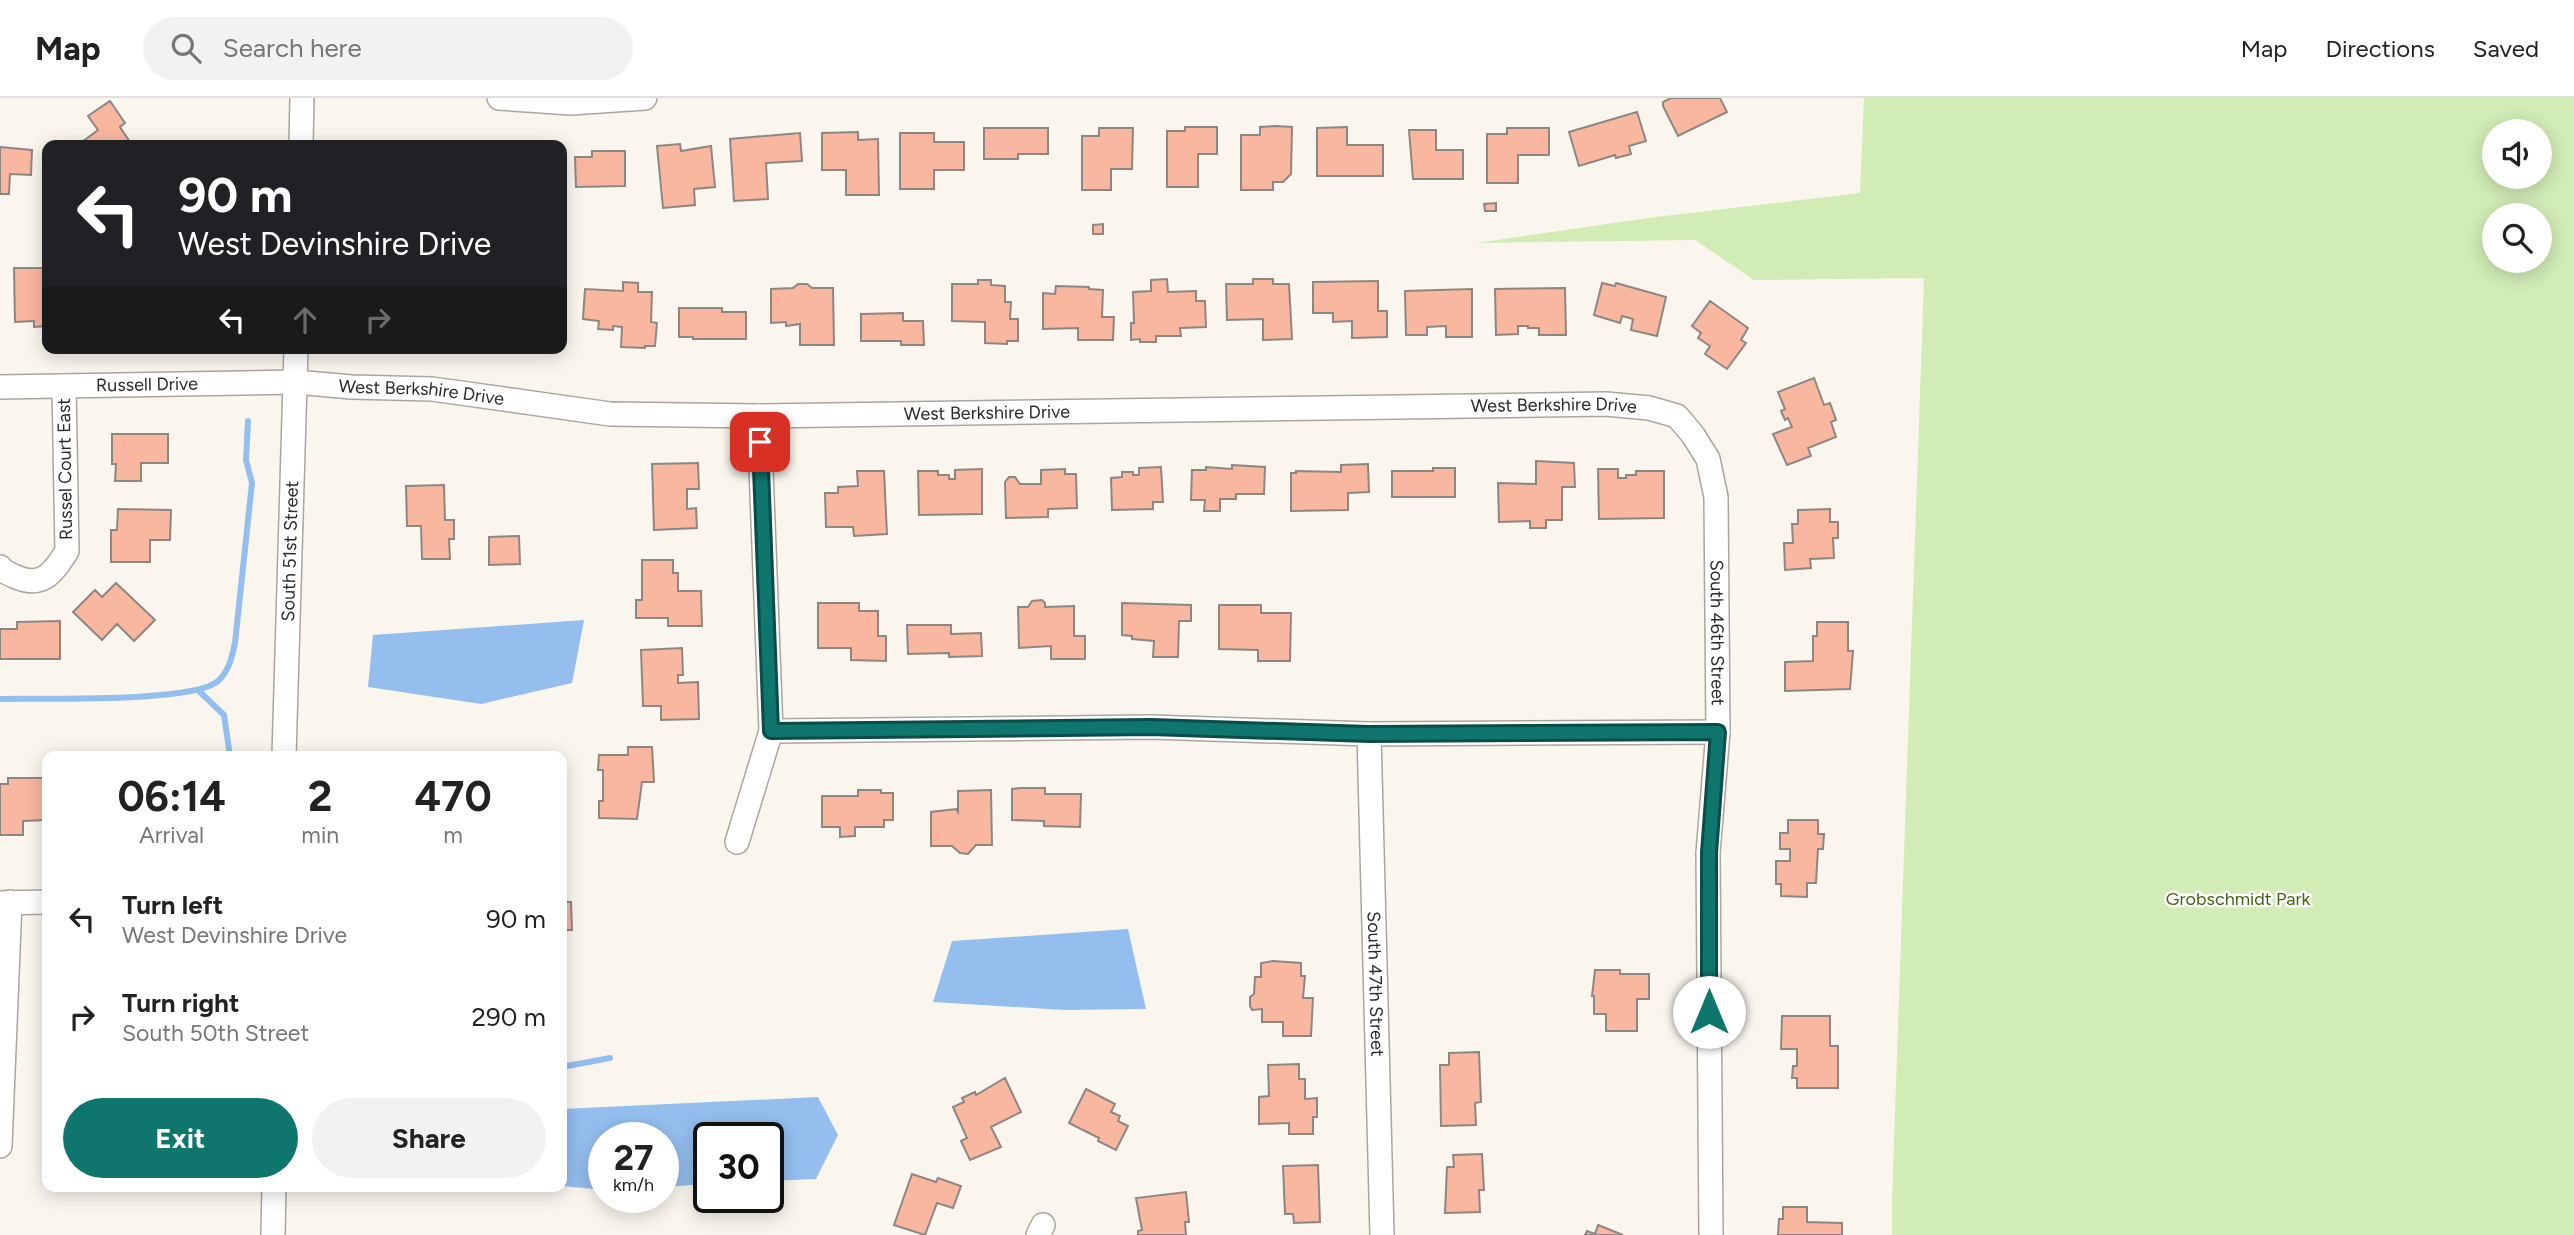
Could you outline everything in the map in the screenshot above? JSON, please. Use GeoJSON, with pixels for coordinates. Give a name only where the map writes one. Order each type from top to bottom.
{"type":"FeatureCollection","features":[{"type":"Feature","properties":{"kind":"street"},"geometry":{"type":"LineString","coordinates":[[301,140],[302,98]]}},
{"type":"Feature","properties":{"kind":"street"},"geometry":{"type":"LineString","coordinates":[[499,98],[571,103],[645,98]]}},
{"type":"Feature","properties":{"kind":"street","name":"South 51st Street"},"geometry":{"type":"LineString","coordinates":[[284,751],[296,354]]}},
{"type":"Feature","properties":{"kind":"street","name":"Russell Drive"},"geometry":{"type":"LineString","coordinates":[[0,387],[295,382]]}},
{"type":"Feature","properties":{"kind":"street","name":"West Berkshire Drive"},"geometry":{"type":"LineString","coordinates":[[295,382],[432,389],[610,414],[759,416],[1606,404],[1649,408],[1677,416]]}},
{"type":"Feature","properties":{"kind":"street","name":"Russel Court East"},"geometry":{"type":"LineString","coordinates":[[0,567],[24,581],[44,579],[57,568],[67,551],[64,386]]}},
{"type":"Feature","properties":{"kind":"street"},"geometry":{"type":"LineString","coordinates":[[737,842],[771,731],[759,416]]}},
{"type":"Feature","properties":{"kind":"street","name":"South 46th Street"},"geometry":{"type":"LineString","coordinates":[[1677,416],[1709,459],[1716,496],[1718,732],[1709,853],[1711,1235]]}},
{"type":"Feature","properties":{"kind":"street"},"geometry":{"type":"LineString","coordinates":[[771,731],[1151,727],[1369,734],[1718,732]]}},
{"type":"Feature","properties":{"kind":"street","name":"South 47th Street"},"geometry":{"type":"LineString","coordinates":[[1369,734],[1382,1235]]}},
{"type":"Feature","properties":{"kind":"street"},"geometry":{"type":"LineString","coordinates":[[0,1146],[5,903],[42,902]]}},
{"type":"Feature","properties":{"kind":"street"},"geometry":{"type":"LineString","coordinates":[[273,1235],[274,1192]]}},
{"type":"Feature","properties":{"kind":"green space","name":"Grobschmidt Park"},"geometry":{"type":"Polygon","coordinates":[[[1864,98],[2574,98],[2574,1235],[1892,1235],[1924,278],[1754,280],[1695,240],[1476,243],[1648,218],[1860,193],[1864,98]]]}},
{"type":"Feature","properties":{"kind":"water"},"geometry":{"type":"Polygon","coordinates":[[[584,620],[572,683],[481,704],[368,687],[373,635],[584,620]]]}},
{"type":"Feature","properties":{"kind":"water"},"geometry":{"type":"Polygon","coordinates":[[[1128,929],[1146,1009],[1065,1010],[933,1002],[952,941],[1128,929]]]}},
{"type":"Feature","properties":{"kind":"water"},"geometry":{"type":"Polygon","coordinates":[[[818,1097],[838,1135],[816,1179],[784,1180],[784,1122],[693,1122],[693,1185],[679,1186],[679,1122],[588,1122],[588,1188],[567,1186],[567,1109],[818,1097]]]}},
{"type":"Feature","properties":{"kind":"building"},"geometry":{"type":"Polygon","coordinates":[[[1671,98],[1720,98],[1727,112],[1678,136],[1663,106],[1663,102],[1671,98]]]}},
{"type":"Feature","properties":{"kind":"building"},"geometry":{"type":"Polygon","coordinates":[[[110,101],[125,123],[120,127],[129,140],[85,140],[98,130],[88,116],[110,101]]]}},
{"type":"Feature","properties":{"kind":"building"},"geometry":{"type":"Polygon","coordinates":[[[1637,112],[1646,141],[1629,146],[1631,154],[1616,158],[1615,155],[1579,166],[1569,132],[1637,112]]]}},
{"type":"Feature","properties":{"kind":"building"},"geometry":{"type":"Polygon","coordinates":[[[1185,127],[1217,127],[1217,154],[1198,154],[1198,187],[1167,187],[1167,131],[1185,131],[1185,127]]]}},
{"type":"Feature","properties":{"kind":"building"},"geometry":{"type":"Polygon","coordinates":[[[1260,127],[1292,127],[1291,174],[1283,182],[1273,182],[1273,190],[1241,190],[1241,135],[1260,135],[1260,127]]]}},
{"type":"Feature","properties":{"kind":"building"},"geometry":{"type":"Polygon","coordinates":[[[1347,127],[1347,145],[1383,145],[1383,176],[1317,176],[1317,128],[1347,127]]]}},
{"type":"Feature","properties":{"kind":"building"},"geometry":{"type":"Polygon","coordinates":[[[984,128],[1048,128],[1048,154],[1018,154],[1018,159],[984,159],[984,128]]]}},
{"type":"Feature","properties":{"kind":"building"},"geometry":{"type":"Polygon","coordinates":[[[1099,128],[1133,128],[1132,169],[1111,169],[1111,190],[1082,190],[1082,136],[1099,136],[1099,128]]]}},
{"type":"Feature","properties":{"kind":"building"},"geometry":{"type":"Polygon","coordinates":[[[1507,128],[1549,128],[1549,155],[1518,155],[1518,183],[1487,183],[1487,134],[1507,134],[1507,128]]]}},
{"type":"Feature","properties":{"kind":"building"},"geometry":{"type":"Polygon","coordinates":[[[1409,130],[1436,130],[1436,150],[1463,150],[1463,179],[1413,179],[1409,130]]]}},
{"type":"Feature","properties":{"kind":"building"},"geometry":{"type":"Polygon","coordinates":[[[858,132],[858,140],[878,139],[879,195],[846,195],[846,170],[822,170],[822,133],[858,132]]]}},
{"type":"Feature","properties":{"kind":"building"},"geometry":{"type":"Polygon","coordinates":[[[800,133],[802,161],[766,163],[768,199],[734,201],[730,139],[800,133]]]}},
{"type":"Feature","properties":{"kind":"building"},"geometry":{"type":"Polygon","coordinates":[[[900,133],[934,133],[934,142],[964,142],[964,170],[934,170],[934,189],[900,189],[900,133]]]}},
{"type":"Feature","properties":{"kind":"building"},"geometry":{"type":"Polygon","coordinates":[[[680,144],[681,151],[711,146],[715,187],[694,189],[695,205],[663,208],[657,146],[680,144]]]}},
{"type":"Feature","properties":{"kind":"building"},"geometry":{"type":"Polygon","coordinates":[[[0,147],[32,150],[31,175],[10,174],[9,194],[0,194],[0,147]]]}},
{"type":"Feature","properties":{"kind":"building"},"geometry":{"type":"Polygon","coordinates":[[[592,151],[625,151],[625,186],[576,187],[575,157],[592,157],[592,151]]]}},
{"type":"Feature","properties":{"kind":"building"},"geometry":{"type":"Polygon","coordinates":[[[1496,203],[1496,211],[1485,211],[1484,204],[1496,203]]]}},
{"type":"Feature","properties":{"kind":"building"},"geometry":{"type":"Polygon","coordinates":[[[1103,224],[1103,234],[1093,234],[1093,225],[1103,224]]]}},
{"type":"Feature","properties":{"kind":"building"},"geometry":{"type":"Polygon","coordinates":[[[14,268],[42,268],[42,326],[34,327],[34,321],[15,322],[14,268]]]}},
{"type":"Feature","properties":{"kind":"building"},"geometry":{"type":"Polygon","coordinates":[[[1167,279],[1168,292],[1196,291],[1196,301],[1205,301],[1206,327],[1180,328],[1181,336],[1156,336],[1156,342],[1131,340],[1131,323],[1134,323],[1133,292],[1151,291],[1151,280],[1167,279]]]}},
{"type":"Feature","properties":{"kind":"building"},"geometry":{"type":"Polygon","coordinates":[[[1253,279],[1273,279],[1273,284],[1289,284],[1292,339],[1263,340],[1263,319],[1227,320],[1226,284],[1253,284],[1253,279]]]}},
{"type":"Feature","properties":{"kind":"building"},"geometry":{"type":"Polygon","coordinates":[[[978,280],[991,280],[991,285],[1005,286],[1005,302],[1011,302],[1010,319],[1018,319],[1018,341],[1007,341],[1007,344],[985,343],[985,322],[952,321],[952,284],[978,284],[978,280]]]}},
{"type":"Feature","properties":{"kind":"building"},"geometry":{"type":"Polygon","coordinates":[[[1378,281],[1378,311],[1387,311],[1387,337],[1352,338],[1352,321],[1333,322],[1333,313],[1313,313],[1313,282],[1378,281]]]}},
{"type":"Feature","properties":{"kind":"building"},"geometry":{"type":"Polygon","coordinates":[[[623,282],[638,283],[638,292],[652,292],[651,322],[657,323],[655,346],[621,347],[622,327],[613,326],[613,330],[598,329],[599,321],[583,319],[585,289],[623,291],[623,282]]]}},
{"type":"Feature","properties":{"kind":"building"},"geometry":{"type":"Polygon","coordinates":[[[1602,283],[1615,286],[1616,283],[1666,297],[1657,336],[1631,330],[1633,319],[1622,316],[1620,323],[1594,315],[1602,283]]]}},
{"type":"Feature","properties":{"kind":"building"},"geometry":{"type":"Polygon","coordinates":[[[798,284],[807,284],[812,288],[833,288],[834,345],[800,345],[800,324],[786,326],[786,322],[771,323],[771,289],[793,288],[798,284]]]}},
{"type":"Feature","properties":{"kind":"building"},"geometry":{"type":"Polygon","coordinates":[[[1056,286],[1103,290],[1102,317],[1114,317],[1113,340],[1078,340],[1078,328],[1043,329],[1043,293],[1055,294],[1056,286]]]}},
{"type":"Feature","properties":{"kind":"building"},"geometry":{"type":"Polygon","coordinates":[[[1565,288],[1566,335],[1539,335],[1539,328],[1518,326],[1518,334],[1496,335],[1495,289],[1565,288]]]}},
{"type":"Feature","properties":{"kind":"building"},"geometry":{"type":"Polygon","coordinates":[[[1472,289],[1472,337],[1446,337],[1446,326],[1427,327],[1427,335],[1406,335],[1405,291],[1472,289]]]}},
{"type":"Feature","properties":{"kind":"building"},"geometry":{"type":"Polygon","coordinates":[[[1710,301],[1748,328],[1741,340],[1746,343],[1727,369],[1705,354],[1710,346],[1698,338],[1701,333],[1692,326],[1710,301]]]}},
{"type":"Feature","properties":{"kind":"building"},"geometry":{"type":"Polygon","coordinates":[[[679,308],[722,308],[722,312],[746,312],[746,339],[679,337],[679,308]]]}},
{"type":"Feature","properties":{"kind":"building"},"geometry":{"type":"Polygon","coordinates":[[[903,313],[903,321],[923,321],[924,345],[901,345],[901,341],[861,341],[861,314],[903,313]]]}},
{"type":"Feature","properties":{"kind":"building"},"geometry":{"type":"Polygon","coordinates":[[[1814,378],[1824,405],[1830,403],[1836,420],[1831,422],[1836,437],[1808,448],[1811,456],[1787,465],[1773,434],[1792,427],[1781,411],[1785,409],[1778,392],[1814,378]]]}},
{"type":"Feature","properties":{"kind":"building"},"geometry":{"type":"Polygon","coordinates":[[[112,434],[168,434],[168,463],[141,463],[141,481],[115,481],[112,434]]]}},
{"type":"Feature","properties":{"kind":"building"},"geometry":{"type":"Polygon","coordinates":[[[1536,461],[1574,463],[1575,487],[1562,487],[1562,520],[1546,520],[1546,528],[1530,528],[1530,521],[1499,522],[1498,483],[1536,484],[1536,461]]]}},
{"type":"Feature","properties":{"kind":"building"},"geometry":{"type":"Polygon","coordinates":[[[698,463],[699,489],[687,489],[687,509],[696,508],[697,528],[654,530],[652,464],[698,463]]]}},
{"type":"Feature","properties":{"kind":"building"},"geometry":{"type":"Polygon","coordinates":[[[1368,464],[1369,492],[1348,493],[1348,510],[1291,511],[1291,473],[1341,472],[1341,465],[1368,464]]]}},
{"type":"Feature","properties":{"kind":"building"},"geometry":{"type":"Polygon","coordinates":[[[1232,465],[1265,467],[1264,494],[1236,494],[1236,499],[1220,499],[1220,511],[1204,511],[1205,500],[1191,500],[1192,470],[1206,470],[1206,467],[1232,469],[1232,465]]]}},
{"type":"Feature","properties":{"kind":"building"},"geometry":{"type":"Polygon","coordinates":[[[1161,467],[1163,502],[1153,502],[1153,509],[1112,510],[1111,478],[1122,477],[1122,472],[1139,475],[1139,468],[1161,467]]]}},
{"type":"Feature","properties":{"kind":"building"},"geometry":{"type":"Polygon","coordinates":[[[1433,468],[1455,468],[1455,497],[1392,497],[1392,471],[1433,471],[1433,468]]]}},
{"type":"Feature","properties":{"kind":"building"},"geometry":{"type":"Polygon","coordinates":[[[982,469],[982,514],[919,515],[918,471],[938,471],[938,475],[949,475],[949,479],[955,479],[955,470],[982,469]]]}},
{"type":"Feature","properties":{"kind":"building"},"geometry":{"type":"Polygon","coordinates":[[[1065,469],[1065,474],[1076,474],[1077,508],[1048,509],[1048,517],[1006,518],[1005,482],[1009,477],[1015,477],[1020,484],[1041,484],[1041,470],[1065,469]]]}},
{"type":"Feature","properties":{"kind":"building"},"geometry":{"type":"Polygon","coordinates":[[[1598,469],[1618,469],[1618,478],[1636,475],[1636,471],[1664,471],[1664,518],[1599,519],[1598,469]]]}},
{"type":"Feature","properties":{"kind":"building"},"geometry":{"type":"Polygon","coordinates":[[[857,471],[884,471],[887,534],[854,536],[853,527],[826,527],[825,493],[838,493],[838,487],[858,486],[857,471]]]}},
{"type":"Feature","properties":{"kind":"building"},"geometry":{"type":"Polygon","coordinates":[[[444,485],[445,520],[454,520],[454,539],[449,539],[450,559],[422,559],[421,526],[407,526],[406,486],[444,485]]]}},
{"type":"Feature","properties":{"kind":"building"},"geometry":{"type":"Polygon","coordinates":[[[118,509],[171,510],[170,540],[150,540],[150,562],[111,562],[111,530],[117,530],[118,509]]]}},
{"type":"Feature","properties":{"kind":"building"},"geometry":{"type":"Polygon","coordinates":[[[1830,509],[1830,522],[1838,522],[1838,538],[1833,538],[1834,558],[1810,559],[1811,568],[1785,570],[1784,543],[1793,543],[1792,524],[1798,524],[1798,510],[1830,509]]]}},
{"type":"Feature","properties":{"kind":"building"},"geometry":{"type":"Polygon","coordinates":[[[519,536],[520,564],[489,565],[489,537],[519,536]]]}},
{"type":"Feature","properties":{"kind":"building"},"geometry":{"type":"Polygon","coordinates":[[[642,560],[673,560],[673,573],[678,573],[678,591],[701,591],[702,626],[668,626],[668,618],[636,618],[636,600],[642,600],[642,560]]]}},
{"type":"Feature","properties":{"kind":"building"},"geometry":{"type":"Polygon","coordinates":[[[116,583],[155,620],[134,641],[117,624],[102,640],[73,612],[95,590],[102,597],[116,583]]]}},
{"type":"Feature","properties":{"kind":"building"},"geometry":{"type":"Polygon","coordinates":[[[1042,600],[1045,607],[1074,606],[1074,636],[1085,636],[1085,659],[1051,659],[1051,646],[1019,648],[1018,607],[1028,607],[1032,601],[1042,600]]]}},
{"type":"Feature","properties":{"kind":"building"},"geometry":{"type":"Polygon","coordinates":[[[818,603],[859,603],[859,611],[878,611],[878,636],[886,636],[886,661],[851,660],[851,648],[818,648],[818,603]]]}},
{"type":"Feature","properties":{"kind":"building"},"geometry":{"type":"Polygon","coordinates":[[[1122,603],[1191,605],[1191,621],[1179,621],[1178,657],[1153,657],[1154,641],[1122,635],[1122,603]]]}},
{"type":"Feature","properties":{"kind":"building"},"geometry":{"type":"Polygon","coordinates":[[[1219,605],[1261,605],[1261,613],[1291,613],[1290,661],[1258,661],[1258,650],[1219,649],[1219,605]]]}},
{"type":"Feature","properties":{"kind":"building"},"geometry":{"type":"Polygon","coordinates":[[[60,621],[60,659],[0,659],[0,629],[17,629],[17,622],[60,621]]]}},
{"type":"Feature","properties":{"kind":"building"},"geometry":{"type":"Polygon","coordinates":[[[1817,622],[1848,622],[1848,651],[1853,651],[1850,689],[1785,691],[1785,662],[1813,661],[1813,636],[1817,636],[1817,622]]]}},
{"type":"Feature","properties":{"kind":"building"},"geometry":{"type":"Polygon","coordinates":[[[907,625],[951,625],[951,634],[981,633],[982,656],[949,657],[949,653],[908,654],[907,625]]]}},
{"type":"Feature","properties":{"kind":"building"},"geometry":{"type":"Polygon","coordinates":[[[682,648],[683,675],[678,675],[678,683],[698,682],[699,719],[661,720],[661,706],[643,706],[641,650],[682,648]]]}},
{"type":"Feature","properties":{"kind":"building"},"geometry":{"type":"Polygon","coordinates":[[[628,747],[652,747],[654,782],[642,782],[637,819],[599,818],[599,801],[603,801],[603,770],[598,770],[599,755],[628,755],[628,747]]]}},
{"type":"Feature","properties":{"kind":"building"},"geometry":{"type":"Polygon","coordinates":[[[8,778],[42,778],[42,820],[23,821],[23,835],[0,835],[0,784],[8,784],[8,778]]]}},
{"type":"Feature","properties":{"kind":"building"},"geometry":{"type":"Polygon","coordinates":[[[1045,788],[1045,794],[1081,794],[1080,827],[1044,826],[1044,821],[1012,820],[1012,789],[1045,788]]]}},
{"type":"Feature","properties":{"kind":"building"},"geometry":{"type":"Polygon","coordinates":[[[858,790],[893,793],[893,820],[884,820],[884,827],[855,827],[855,836],[840,837],[840,827],[822,827],[822,796],[858,796],[858,790]]]}},
{"type":"Feature","properties":{"kind":"building"},"geometry":{"type":"Polygon","coordinates":[[[991,790],[992,845],[976,845],[968,854],[960,853],[952,846],[931,846],[931,812],[956,809],[958,812],[958,791],[991,790]]]}},
{"type":"Feature","properties":{"kind":"building"},"geometry":{"type":"Polygon","coordinates":[[[1788,820],[1818,820],[1818,834],[1824,834],[1823,849],[1818,849],[1816,883],[1807,883],[1807,897],[1781,896],[1781,884],[1776,884],[1776,861],[1790,861],[1790,849],[1780,849],[1780,833],[1788,833],[1788,820]]]}},
{"type":"Feature","properties":{"kind":"building"},"geometry":{"type":"Polygon","coordinates":[[[567,902],[571,902],[572,930],[567,930],[567,902]]]}},
{"type":"Feature","properties":{"kind":"building"},"geometry":{"type":"Polygon","coordinates":[[[1261,963],[1301,963],[1301,976],[1305,976],[1303,998],[1313,998],[1311,1036],[1283,1036],[1283,1022],[1262,1022],[1262,1009],[1252,1010],[1250,997],[1254,994],[1255,977],[1261,977],[1261,963]]]}},
{"type":"Feature","properties":{"kind":"building"},"geometry":{"type":"Polygon","coordinates":[[[1595,970],[1620,970],[1620,974],[1649,974],[1649,999],[1637,999],[1637,1031],[1606,1031],[1606,1014],[1594,1014],[1592,996],[1595,970]]]}},
{"type":"Feature","properties":{"kind":"building"},"geometry":{"type":"Polygon","coordinates":[[[1782,1016],[1830,1016],[1830,1046],[1838,1046],[1838,1088],[1797,1088],[1797,1078],[1792,1078],[1793,1066],[1797,1066],[1797,1049],[1781,1049],[1782,1016]]]}},
{"type":"Feature","properties":{"kind":"building"},"geometry":{"type":"Polygon","coordinates":[[[1479,1052],[1481,1102],[1475,1103],[1476,1125],[1441,1126],[1440,1065],[1449,1065],[1449,1053],[1479,1052]]]}},
{"type":"Feature","properties":{"kind":"building"},"geometry":{"type":"Polygon","coordinates":[[[1299,1064],[1299,1079],[1305,1079],[1305,1099],[1317,1098],[1313,1134],[1289,1134],[1289,1123],[1259,1124],[1259,1097],[1269,1096],[1268,1065],[1299,1064]]]}},
{"type":"Feature","properties":{"kind":"building"},"geometry":{"type":"Polygon","coordinates":[[[1005,1078],[1021,1112],[991,1127],[1001,1147],[970,1160],[961,1141],[967,1138],[953,1107],[964,1102],[962,1098],[975,1092],[976,1095],[1005,1078]]]}},
{"type":"Feature","properties":{"kind":"building"},"geometry":{"type":"Polygon","coordinates":[[[1086,1089],[1115,1104],[1111,1112],[1120,1116],[1118,1121],[1128,1126],[1116,1150],[1069,1123],[1086,1089]]]}},
{"type":"Feature","properties":{"kind":"building"},"geometry":{"type":"Polygon","coordinates":[[[1482,1154],[1484,1190],[1479,1190],[1480,1212],[1445,1213],[1447,1167],[1454,1167],[1453,1155],[1482,1154]]]}},
{"type":"Feature","properties":{"kind":"building"},"geometry":{"type":"Polygon","coordinates":[[[1318,1165],[1320,1222],[1294,1223],[1293,1214],[1285,1214],[1283,1166],[1318,1165]]]}},
{"type":"Feature","properties":{"kind":"building"},"geometry":{"type":"Polygon","coordinates":[[[912,1174],[936,1182],[938,1178],[961,1186],[953,1208],[937,1203],[925,1235],[894,1225],[912,1174]]]}},
{"type":"Feature","properties":{"kind":"building"},"geometry":{"type":"Polygon","coordinates":[[[1186,1192],[1189,1222],[1185,1222],[1186,1235],[1138,1235],[1138,1231],[1142,1230],[1136,1198],[1186,1192]]]}},
{"type":"Feature","properties":{"kind":"building"},"geometry":{"type":"Polygon","coordinates":[[[1783,1207],[1807,1207],[1807,1222],[1842,1223],[1842,1235],[1778,1235],[1779,1219],[1783,1219],[1783,1207]]]}},
{"type":"Feature","properties":{"kind":"building"},"geometry":{"type":"Polygon","coordinates":[[[1598,1225],[1623,1235],[1585,1235],[1587,1231],[1595,1234],[1598,1225]]]}},
{"type":"Feature","properties":{"kind":"waterway"},"geometry":{"type":"LineString","coordinates":[[0,699],[149,696],[203,688],[222,677],[230,664],[235,643],[252,483],[246,460],[248,421]]}},
{"type":"Feature","properties":{"kind":"waterway"},"geometry":{"type":"LineString","coordinates":[[199,691],[224,715],[229,751]]}},
{"type":"Feature","properties":{"kind":"waterway"},"geometry":{"type":"LineString","coordinates":[[567,1066],[610,1058]]}},
{"type":"Feature","properties":{"kind":"route"},"geometry":{"type":"LineString","coordinates":[[760,442],[771,731],[1151,727],[1369,734],[1718,732],[1709,853],[1709,1012]]}}]}
